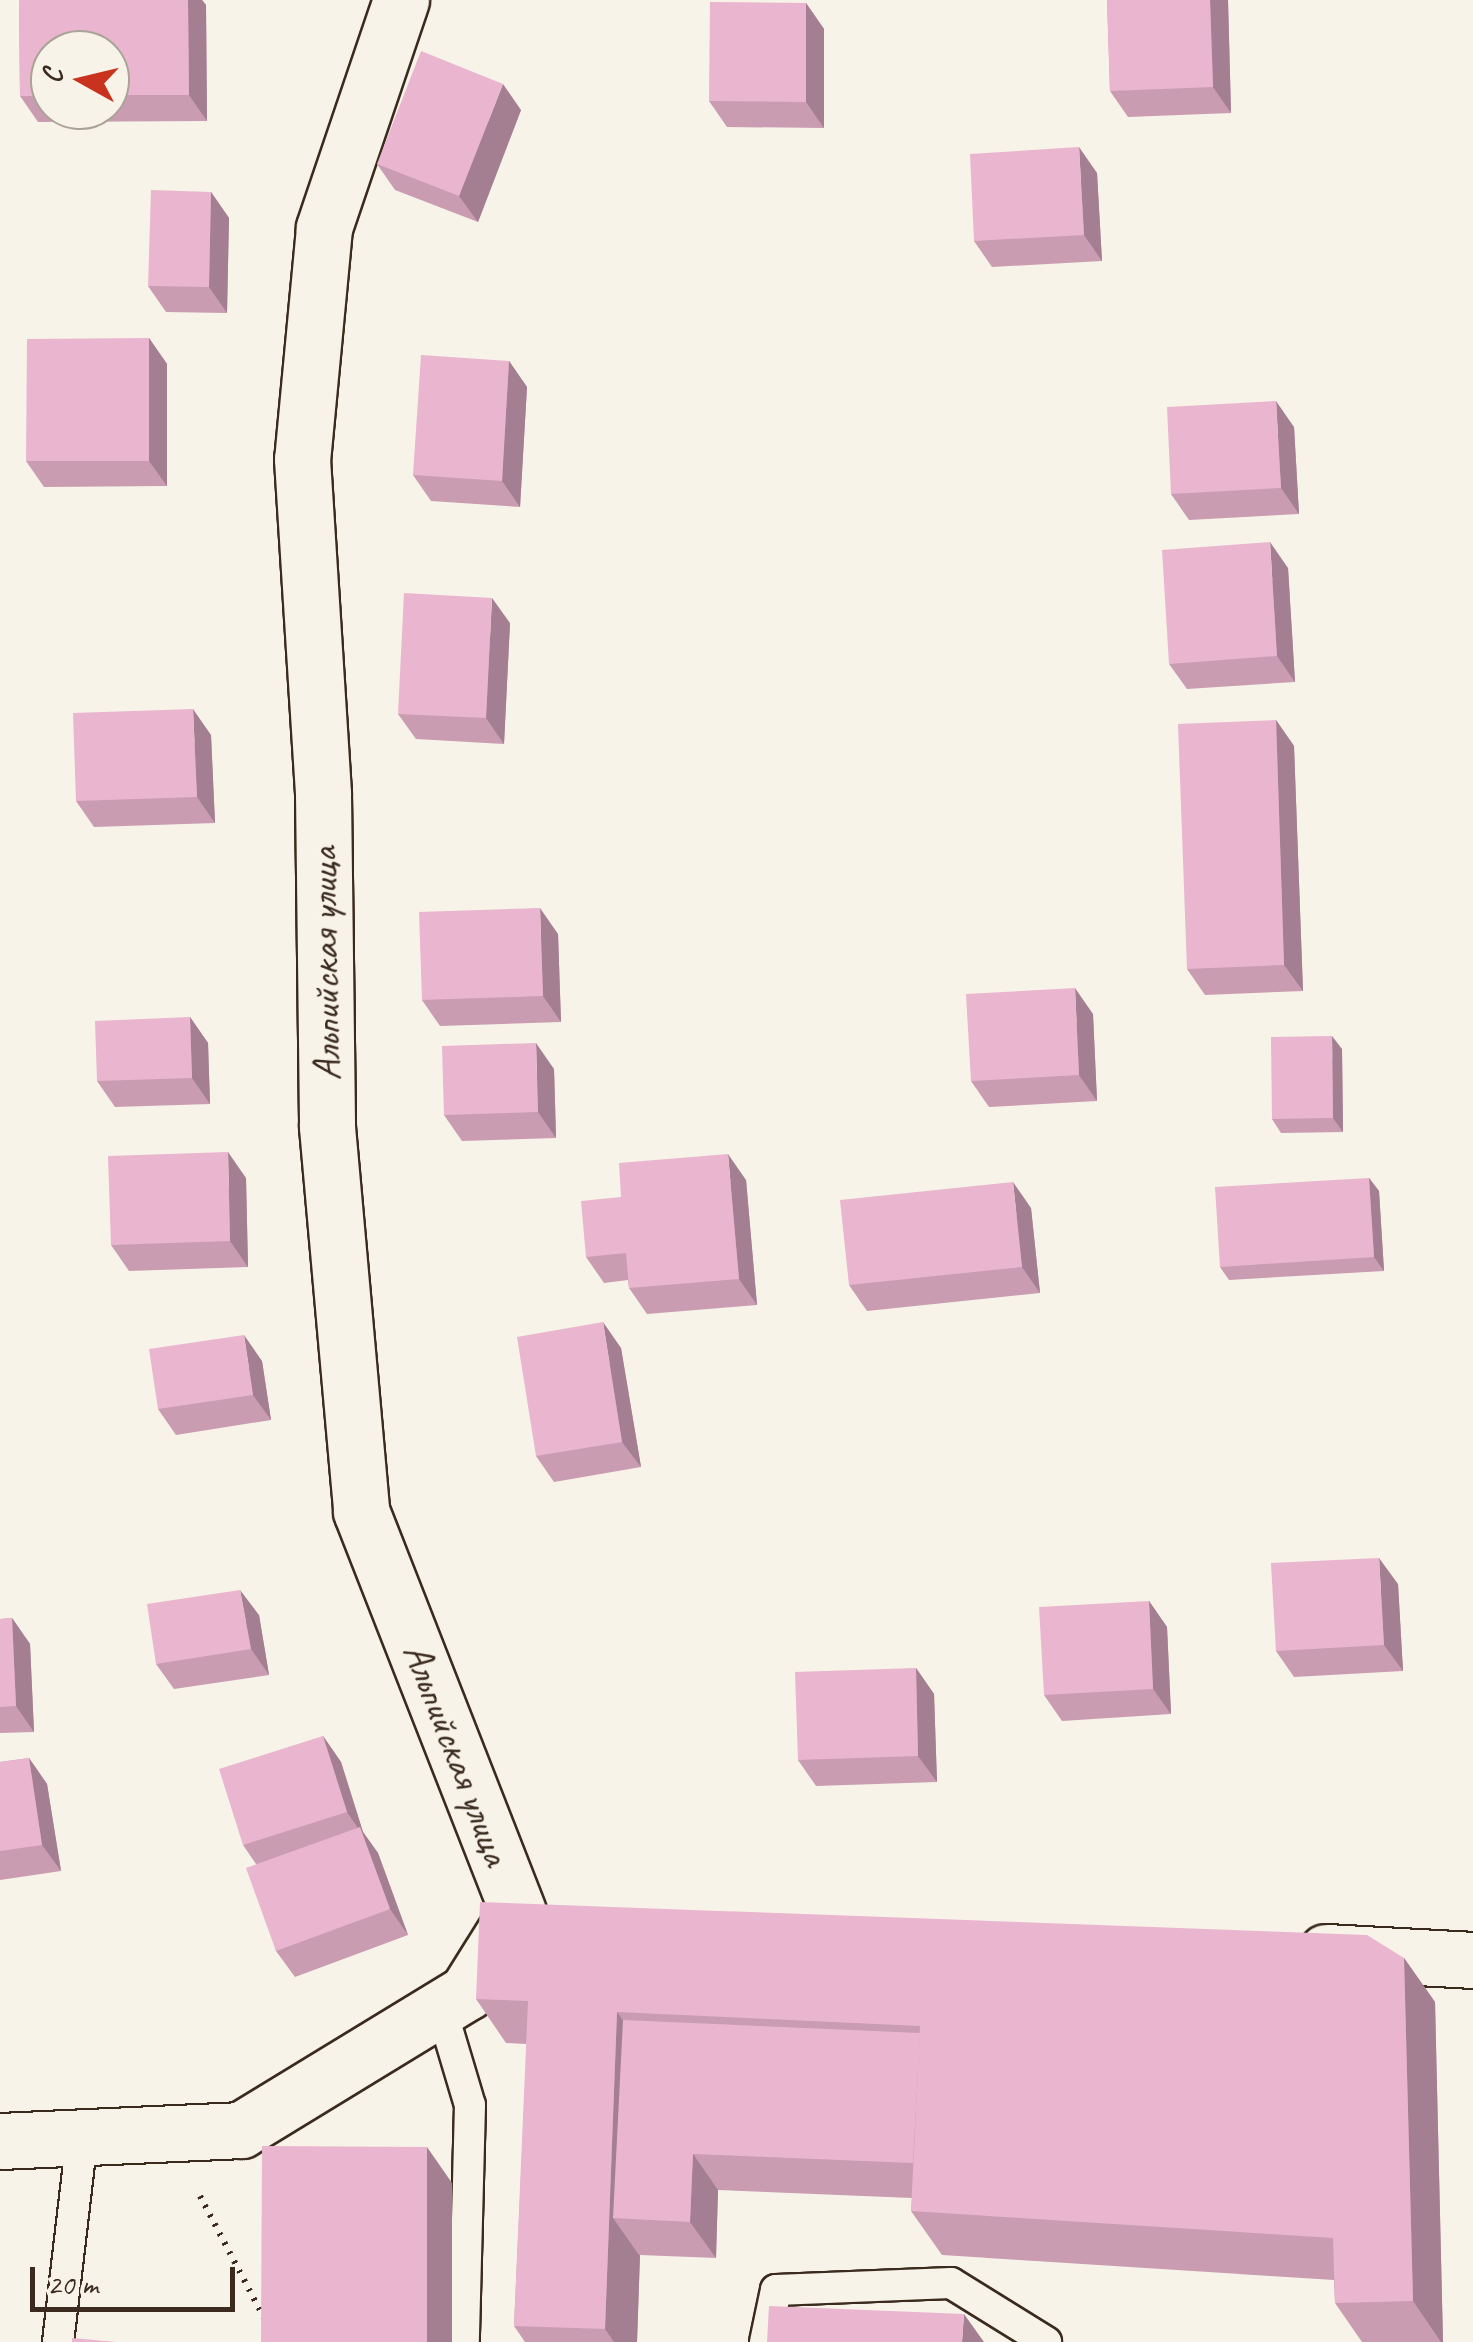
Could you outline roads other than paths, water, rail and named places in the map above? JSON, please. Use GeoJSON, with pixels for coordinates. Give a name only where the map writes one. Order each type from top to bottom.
{"type":"FeatureCollection","features":[{"type":"Feature","properties":{"kind":"street","name":"Альпийская улица"},"geometry":{"type":"LineString","coordinates":[[401,0],[324,228],[302,458],[323,794],[327,1127],[361,1511],[518,1911]]}},
{"type":"Feature","properties":{"kind":"street"},"geometry":{"type":"LineString","coordinates":[[0,2142],[241,2130],[467,1992],[518,1911],[578,1914]]}},
{"type":"Feature","properties":{"kind":"street"},"geometry":{"type":"LineString","coordinates":[[1274,1950],[1473,1960]]}},
{"type":"Feature","properties":{"kind":"lane"},"geometry":{"type":"LineString","coordinates":[[441,2008],[470,2105],[464,2342]]}},
{"type":"Feature","properties":{"kind":"lane"},"geometry":{"type":"LineString","coordinates":[[58,2342],[82,2137]]}},
{"type":"Feature","properties":{"kind":"lane"},"geometry":{"type":"LineString","coordinates":[[765,2342],[776,2290],[951,2283],[1046,2342]]}}]}
